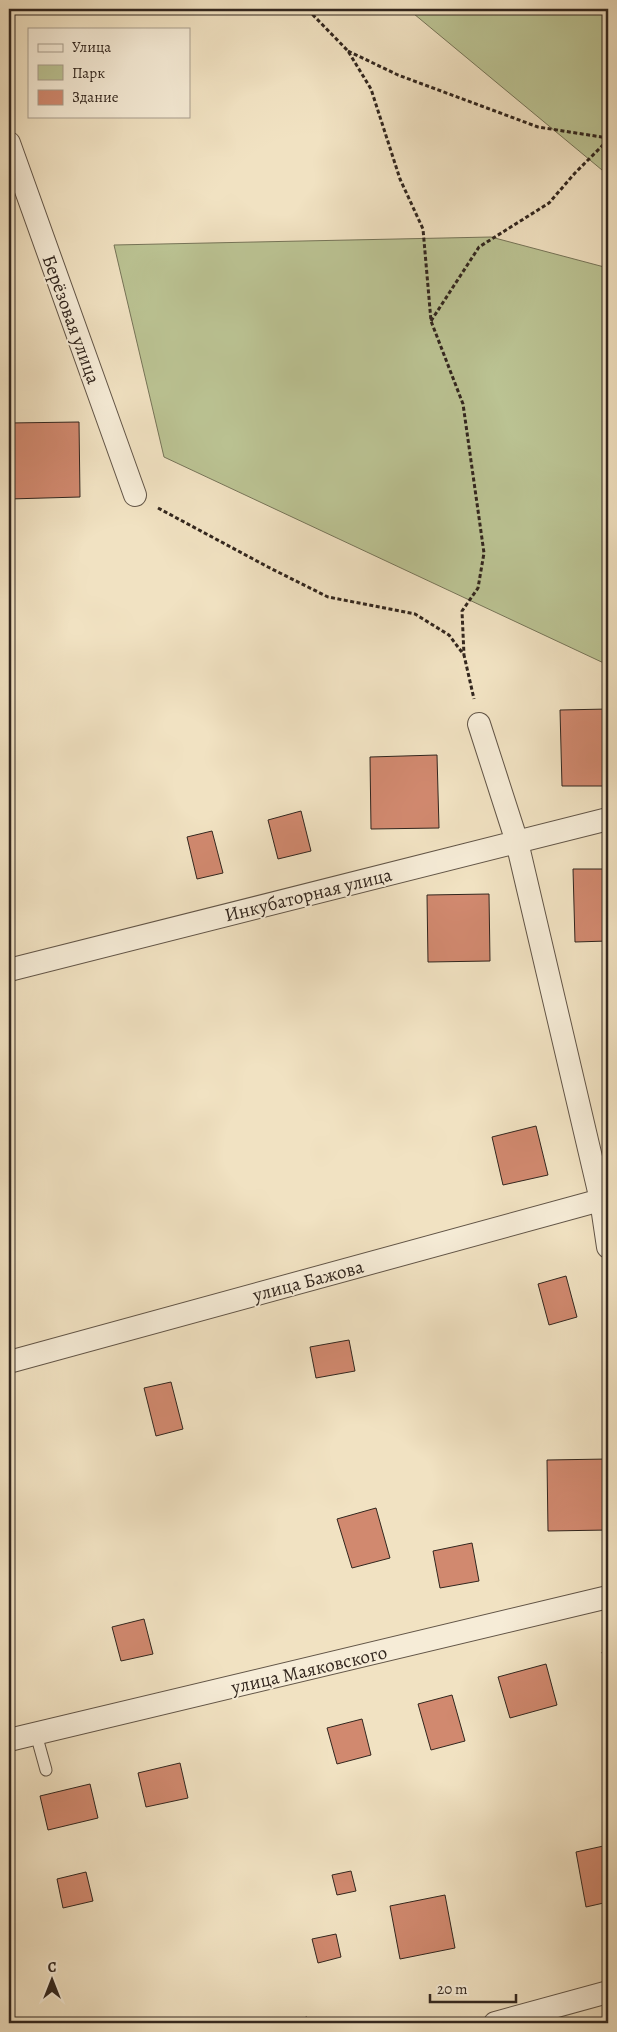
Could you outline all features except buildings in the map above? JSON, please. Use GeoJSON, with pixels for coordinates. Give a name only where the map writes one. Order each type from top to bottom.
{"type":"FeatureCollection","features":[{"type":"Feature","properties":{"kind":"street","name":"Берёзовая улица"},"geometry":{"type":"LineString","coordinates":[[9,143],[135,495]]}},
{"type":"Feature","properties":{"kind":"street"},"geometry":{"type":"LineString","coordinates":[[479,724],[516,842],[604,1199],[608,1247]]}},
{"type":"Feature","properties":{"kind":"street","name":"Инкубаторная улица"},"geometry":{"type":"LineString","coordinates":[[9,970],[608,819]]}},
{"type":"Feature","properties":{"kind":"street","name":"улица Бажова"},"geometry":{"type":"LineString","coordinates":[[9,1362],[604,1199]]}},
{"type":"Feature","properties":{"kind":"street","name":"улица Маяковского"},"geometry":{"type":"LineString","coordinates":[[9,1740],[608,1597]]}},
{"type":"Feature","properties":{"kind":"street"},"geometry":{"type":"LineString","coordinates":[[495,2023],[608,1992]]}},
{"type":"Feature","properties":{"kind":"lane"},"geometry":{"type":"LineString","coordinates":[[36,1734],[46,1770]]}},
{"type":"Feature","properties":{"kind":"path"},"geometry":{"type":"LineString","coordinates":[[309,9],[348,50],[371,89],[400,179],[423,229],[431,321],[463,404],[484,553],[478,588],[462,611],[464,655],[479,724]]}},
{"type":"Feature","properties":{"kind":"path"},"geometry":{"type":"LineString","coordinates":[[348,50],[398,75],[538,127],[608,139]]}},
{"type":"Feature","properties":{"kind":"path"},"geometry":{"type":"LineString","coordinates":[[431,321],[479,247],[549,204],[575,173],[608,139]]}},
{"type":"Feature","properties":{"kind":"path"},"geometry":{"type":"LineString","coordinates":[[135,495],[328,597],[415,614],[448,635],[464,655]]}},
{"type":"Feature","properties":{"kind":"green space"},"geometry":{"type":"Polygon","coordinates":[[[408,9],[608,9],[608,175],[408,9]]]}},
{"type":"Feature","properties":{"kind":"green space"},"geometry":{"type":"Polygon","coordinates":[[[491,237],[608,268],[608,665],[164,457],[114,245],[491,237]]]}}]}
